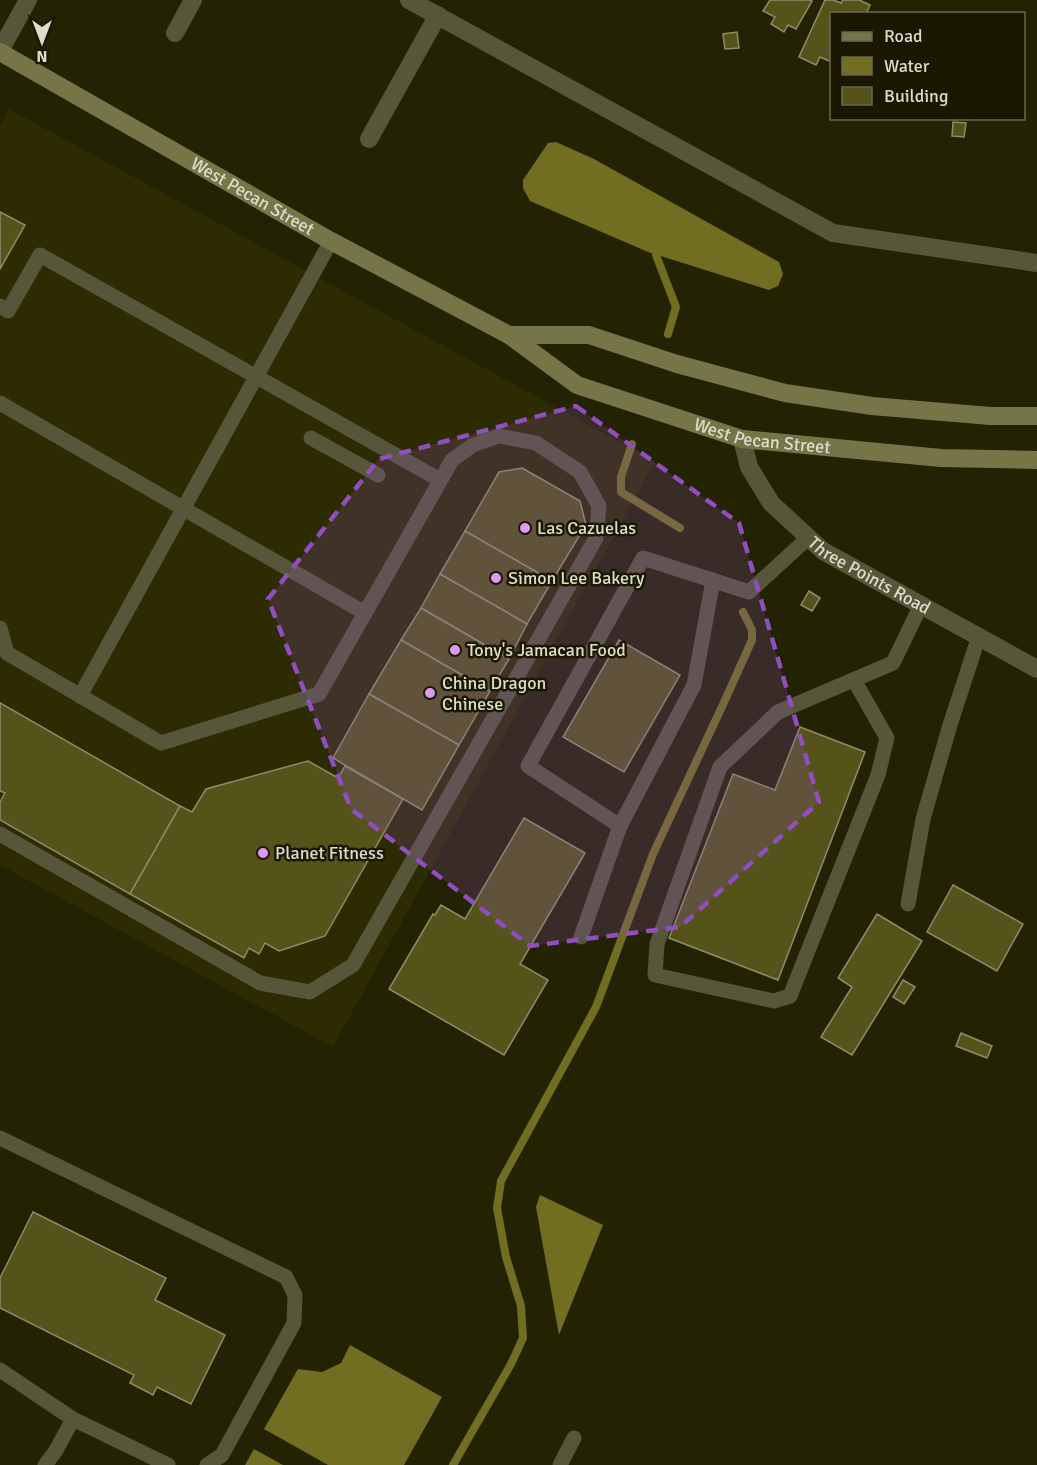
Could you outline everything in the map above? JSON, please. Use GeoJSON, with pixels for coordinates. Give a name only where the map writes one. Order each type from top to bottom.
{"type":"FeatureCollection","features":[{"type":"Feature","properties":{"kind":"main road","name":"West Pecan Street"},"geometry":{"type":"LineString","coordinates":[[0,51],[332,241],[509,335],[577,385],[742,439],[941,459],[1037,460]]}},
{"type":"Feature","properties":{"kind":"main road","name":"West Pecan Street"},"geometry":{"type":"LineString","coordinates":[[509,335],[589,335],[677,364],[774,390],[839,401],[990,416],[1037,416]]}},
{"type":"Feature","properties":{"kind":"street"},"geometry":{"type":"LineString","coordinates":[[0,51],[28,0]]}},
{"type":"Feature","properties":{"kind":"street"},"geometry":{"type":"LineString","coordinates":[[175,33],[193,0]]}},
{"type":"Feature","properties":{"kind":"street"},"geometry":{"type":"LineString","coordinates":[[409,0],[833,233],[1037,263]]}},
{"type":"Feature","properties":{"kind":"street"},"geometry":{"type":"LineString","coordinates":[[369,139],[438,15]]}},
{"type":"Feature","properties":{"kind":"street","name":"Three Points Road"},"geometry":{"type":"LineString","coordinates":[[742,439],[749,467],[771,503],[823,551],[1037,669]]}},
{"type":"Feature","properties":{"kind":"lane"},"geometry":{"type":"LineString","coordinates":[[80,696],[332,241]]}},
{"type":"Feature","properties":{"kind":"lane"},"geometry":{"type":"LineString","coordinates":[[0,306],[8,311],[40,255],[440,480]]}},
{"type":"Feature","properties":{"kind":"lane"},"geometry":{"type":"LineString","coordinates":[[0,403],[365,613]]}},
{"type":"Feature","properties":{"kind":"lane"},"geometry":{"type":"LineString","coordinates":[[0,628],[7,653],[161,743],[319,694],[452,460],[473,445],[499,436],[536,443],[580,472],[599,506],[596,538],[353,965],[310,992],[260,983],[0,834]]}},
{"type":"Feature","properties":{"kind":"lane"},"geometry":{"type":"LineString","coordinates":[[311,438],[378,475]]}},
{"type":"Feature","properties":{"kind":"lane"},"geometry":{"type":"LineString","coordinates":[[620,826],[528,766],[643,558],[749,592],[808,537]]}},
{"type":"Feature","properties":{"kind":"lane"},"geometry":{"type":"LineString","coordinates":[[581,937],[620,826],[694,685],[713,580]]}},
{"type":"Feature","properties":{"kind":"lane"},"geometry":{"type":"LineString","coordinates":[[854,680],[887,738],[878,775],[790,996],[774,1001],[655,975],[657,944],[720,767],[778,712],[893,663],[921,605]]}},
{"type":"Feature","properties":{"kind":"lane"},"geometry":{"type":"LineString","coordinates":[[908,904],[923,819],[979,636]]}},
{"type":"Feature","properties":{"kind":"lane"},"geometry":{"type":"LineString","coordinates":[[0,1138],[286,1277],[295,1295],[294,1323],[222,1455],[207,1465]]}},
{"type":"Feature","properties":{"kind":"lane"},"geometry":{"type":"LineString","coordinates":[[0,1370],[73,1419],[168,1465]]}},
{"type":"Feature","properties":{"kind":"lane"},"geometry":{"type":"LineString","coordinates":[[45,1465],[73,1419]]}},
{"type":"Feature","properties":{"kind":"lane"},"geometry":{"type":"LineString","coordinates":[[560,1465],[574,1438]]}},
{"type":"Feature","properties":{"kind":"highlighted area"},"geometry":{"type":"Polygon","coordinates":[[[576,406],[739,523],[819,802],[680,927],[530,946],[351,809],[268,599],[379,459],[576,406]]]}},
{"type":"Feature","properties":{"kind":"shaded area"},"geometry":{"type":"Polygon","coordinates":[[[9,109],[655,461],[333,1047],[0,865],[0,125],[9,109]]]}},
{"type":"Feature","properties":{"kind":"water"},"geometry":{"type":"Polygon","coordinates":[[[556,142],[594,159],[779,262],[783,274],[778,286],[769,290],[648,252],[530,201],[523,188],[523,180],[548,143],[556,142]]]}},
{"type":"Feature","properties":{"kind":"water"},"geometry":{"type":"Polygon","coordinates":[[[540,1195],[603,1225],[559,1335],[536,1207],[540,1195]]]}},
{"type":"Feature","properties":{"kind":"water"},"geometry":{"type":"Polygon","coordinates":[[[350,1345],[442,1397],[404,1465],[328,1465],[264,1429],[298,1369],[322,1372],[341,1363],[350,1345]]]}},
{"type":"Feature","properties":{"kind":"water"},"geometry":{"type":"Polygon","coordinates":[[[254,1449],[283,1465],[245,1465],[254,1449]]]}},
{"type":"Feature","properties":{"kind":"building"},"geometry":{"type":"Polygon","coordinates":[[[770,0],[812,1],[796,29],[788,25],[784,32],[771,24],[775,17],[763,11],[770,0]]]}},
{"type":"Feature","properties":{"kind":"building"},"geometry":{"type":"Polygon","coordinates":[[[825,0],[841,3],[843,0],[859,0],[870,5],[867,12],[830,12],[830,61],[820,57],[816,65],[799,57],[825,0]]]}},
{"type":"Feature","properties":{"kind":"building"},"geometry":{"type":"Polygon","coordinates":[[[737,32],[739,48],[725,49],[723,34],[737,32]]]}},
{"type":"Feature","properties":{"kind":"building"},"geometry":{"type":"Polygon","coordinates":[[[953,122],[966,123],[964,137],[952,136],[953,122]]]}},
{"type":"Feature","properties":{"kind":"building"},"geometry":{"type":"Polygon","coordinates":[[[0,212],[25,225],[0,269],[0,212]]]}},
{"type":"Feature","properties":{"kind":"building","name":"Las Cazuelas"},"geometry":{"type":"Polygon","coordinates":[[[522,468],[580,501],[586,525],[552,581],[465,531],[499,472],[522,468]]]}},
{"type":"Feature","properties":{"kind":"building","name":"Simon Lee Bakery"},"geometry":{"type":"Polygon","coordinates":[[[465,531],[552,581],[527,624],[440,574],[465,531]]]}},
{"type":"Feature","properties":{"kind":"building"},"geometry":{"type":"Polygon","coordinates":[[[440,574],[527,624],[509,659],[421,608],[440,574]]]}},
{"type":"Feature","properties":{"kind":"building"},"geometry":{"type":"Polygon","coordinates":[[[809,591],[820,598],[812,611],[801,605],[809,591]]]}},
{"type":"Feature","properties":{"kind":"building","name":"Tony's Jamacan Food"},"geometry":{"type":"Polygon","coordinates":[[[421,608],[509,659],[490,691],[401,640],[421,608]]]}},
{"type":"Feature","properties":{"kind":"building","name":"China Dragon Chinese"},"geometry":{"type":"Polygon","coordinates":[[[401,640],[490,691],[459,745],[369,694],[401,640]]]}},
{"type":"Feature","properties":{"kind":"building"},"geometry":{"type":"Polygon","coordinates":[[[619,640],[680,675],[624,772],[563,737],[619,640]]]}},
{"type":"Feature","properties":{"kind":"building"},"geometry":{"type":"Polygon","coordinates":[[[369,694],[459,745],[422,810],[333,758],[369,694]]]}},
{"type":"Feature","properties":{"kind":"building"},"geometry":{"type":"Polygon","coordinates":[[[0,703],[180,806],[130,894],[0,820],[0,802],[5,793],[0,791],[0,703]]]}},
{"type":"Feature","properties":{"kind":"building"},"geometry":{"type":"Polygon","coordinates":[[[800,727],[865,752],[778,980],[669,938],[733,774],[775,790],[800,727]]]}},
{"type":"Feature","properties":{"kind":"building","name":"Planet Fitness"},"geometry":{"type":"Polygon","coordinates":[[[308,761],[338,778],[345,766],[403,799],[325,936],[279,951],[265,943],[259,954],[249,948],[244,958],[130,894],[180,806],[192,812],[206,789],[308,761]]]}},
{"type":"Feature","properties":{"kind":"building"},"geometry":{"type":"Polygon","coordinates":[[[524,818],[585,853],[520,964],[548,980],[504,1055],[389,989],[433,914],[435,915],[441,905],[465,919],[524,818]]]}},
{"type":"Feature","properties":{"kind":"building"},"geometry":{"type":"Polygon","coordinates":[[[953,885],[1023,924],[997,971],[927,932],[953,885]]]}},
{"type":"Feature","properties":{"kind":"building"},"geometry":{"type":"Polygon","coordinates":[[[877,914],[922,941],[852,1055],[821,1037],[852,987],[838,978],[877,914]]]}},
{"type":"Feature","properties":{"kind":"building"},"geometry":{"type":"Polygon","coordinates":[[[903,980],[915,987],[904,1004],[893,997],[903,980]]]}},
{"type":"Feature","properties":{"kind":"building"},"geometry":{"type":"Polygon","coordinates":[[[961,1033],[992,1046],[987,1058],[956,1046],[961,1033]]]}},
{"type":"Feature","properties":{"kind":"building"},"geometry":{"type":"Polygon","coordinates":[[[33,1212],[166,1278],[155,1300],[225,1335],[191,1404],[157,1387],[153,1395],[130,1383],[134,1375],[0,1308],[0,1278],[33,1212]]]}},
{"type":"Feature","properties":{"kind":"waterway"},"geometry":{"type":"LineString","coordinates":[[656,255],[676,307],[668,334]]}},
{"type":"Feature","properties":{"kind":"waterway"},"geometry":{"type":"LineString","coordinates":[[632,444],[621,477],[621,492],[680,528]]}},
{"type":"Feature","properties":{"kind":"waterway"},"geometry":{"type":"LineString","coordinates":[[453,1465],[511,1364],[523,1338],[521,1306],[506,1257],[497,1208],[501,1181],[596,1007],[653,854],[752,640],[752,630],[743,612]]}},
{"type":"Feature","properties":{"kind":"place","name":"Las Cazuelas"},"geometry":{"type":"Point","coordinates":[525,528]}},
{"type":"Feature","properties":{"kind":"place","name":"Simon Lee Bakery"},"geometry":{"type":"Point","coordinates":[496,578]}},
{"type":"Feature","properties":{"kind":"place","name":"Tony's Jamacan Food"},"geometry":{"type":"Point","coordinates":[455,650]}},
{"type":"Feature","properties":{"kind":"place","name":"China Dragon Chinese"},"geometry":{"type":"Point","coordinates":[430,693]}},
{"type":"Feature","properties":{"kind":"place","name":"Planet Fitness"},"geometry":{"type":"Point","coordinates":[263,853]}}]}
